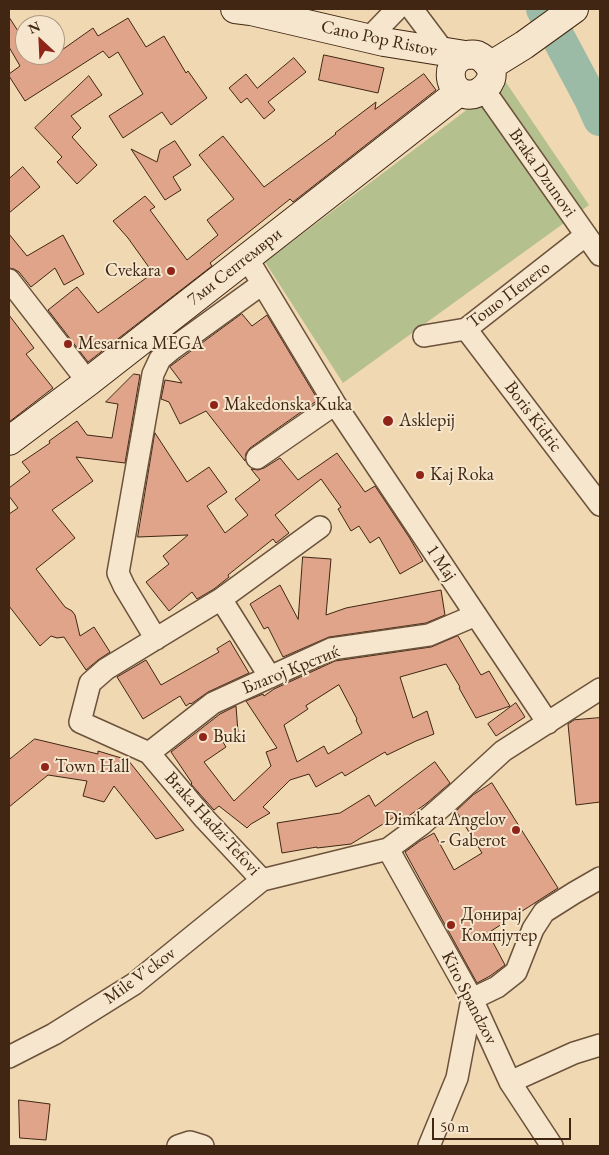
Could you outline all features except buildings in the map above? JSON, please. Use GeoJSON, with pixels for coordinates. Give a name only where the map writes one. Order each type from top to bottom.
{"type":"FeatureCollection","features":[{"type":"Feature","properties":{"kind":"street"},"geometry":{"type":"LineString","coordinates":[[369,38],[397,9]]}},
{"type":"Feature","properties":{"kind":"street","name":"Braka Dzunovi"},"geometry":{"type":"LineString","coordinates":[[412,9],[466,70],[600,255]]}},
{"type":"Feature","properties":{"kind":"street","name":"7ми Септември"},"geometry":{"type":"LineString","coordinates":[[9,441],[247,258],[466,70],[524,45],[574,9]]}},
{"type":"Feature","properties":{"kind":"street","name":"Cano Pop Ristov"},"geometry":{"type":"LineString","coordinates":[[244,10],[369,38],[466,70]]}},
{"type":"Feature","properties":{"kind":"street","name":"Тошо Пепето"},"geometry":{"type":"LineString","coordinates":[[424,336],[466,329],[586,236]]}},
{"type":"Feature","properties":{"kind":"street","name":"1 Maj"},"geometry":{"type":"LineString","coordinates":[[247,258],[335,404],[548,722]]}},
{"type":"Feature","properties":{"kind":"street"},"geometry":{"type":"LineString","coordinates":[[9,280],[88,382]]}},
{"type":"Feature","properties":{"kind":"street"},"geometry":{"type":"LineString","coordinates":[[262,284],[160,359],[154,374],[118,573],[156,638],[221,599],[320,528]]}},
{"type":"Feature","properties":{"kind":"street","name":"Boris Kidric"},"geometry":{"type":"LineString","coordinates":[[466,329],[600,505]]}},
{"type":"Feature","properties":{"kind":"street"},"geometry":{"type":"LineString","coordinates":[[257,458],[335,404]]}},
{"type":"Feature","properties":{"kind":"street"},"geometry":{"type":"LineString","coordinates":[[221,599],[270,677]]}},
{"type":"Feature","properties":{"kind":"street","name":"Благој Крстиќ"},"geometry":{"type":"LineString","coordinates":[[149,753],[213,703],[332,649],[430,634],[476,615]]}},
{"type":"Feature","properties":{"kind":"street","name":"Braka Hadzi-Tefovi"},"geometry":{"type":"LineString","coordinates":[[156,638],[106,669],[90,683],[80,722],[149,753],[203,817],[262,880],[388,850],[422,824],[502,751],[600,689]]}},
{"type":"Feature","properties":{"kind":"street","name":"Kiro Spandzov"},"geometry":{"type":"LineString","coordinates":[[388,850],[472,999],[510,1082],[552,1146]]}},
{"type":"Feature","properties":{"kind":"street"},"geometry":{"type":"LineString","coordinates":[[429,1146],[457,1078],[472,999],[496,987],[516,972],[533,929],[544,912],[600,878]]}},
{"type":"Feature","properties":{"kind":"street","name":"Mile V'ckov"},"geometry":{"type":"LineString","coordinates":[[9,1057],[54,1034],[134,984],[262,880]]}},
{"type":"Feature","properties":{"kind":"street"},"geometry":{"type":"LineString","coordinates":[[510,1082],[574,1052],[600,1045]]}},
{"type":"Feature","properties":{"kind":"street"},"geometry":{"type":"LineString","coordinates":[[178,1146],[190,1142],[203,1146]]}},
{"type":"Feature","properties":{"kind":"green space"},"geometry":{"type":"Polygon","coordinates":[[[505,81],[589,205],[343,383],[265,262],[505,81]]]}},
{"type":"Feature","properties":{"kind":"waterway"},"geometry":{"type":"LineString","coordinates":[[543,9],[600,119]]}},
{"type":"Feature","properties":{"kind":"place","name":"Cvekara"},"geometry":{"type":"Point","coordinates":[171,271]}},
{"type":"Feature","properties":{"kind":"place","name":"Mesarnica MEGA"},"geometry":{"type":"Point","coordinates":[68,344]}},
{"type":"Feature","properties":{"kind":"place","name":"Makedonska Kuka"},"geometry":{"type":"Point","coordinates":[214,405]}},
{"type":"Feature","properties":{"kind":"place","name":"Asklepij"},"geometry":{"type":"Point","coordinates":[388,421]}},
{"type":"Feature","properties":{"kind":"place","name":"Kaj Roka"},"geometry":{"type":"Point","coordinates":[420,475]}},
{"type":"Feature","properties":{"kind":"place","name":"Buki"},"geometry":{"type":"Point","coordinates":[203,737]}},
{"type":"Feature","properties":{"kind":"place","name":"Town Hall"},"geometry":{"type":"Point","coordinates":[45,767]}},
{"type":"Feature","properties":{"kind":"place","name":"Dimkata Angelov - Gaberot"},"geometry":{"type":"Point","coordinates":[516,830]}},
{"type":"Feature","properties":{"kind":"place","name":"Донирај Компјутер"},"geometry":{"type":"Point","coordinates":[451,925]}}]}
